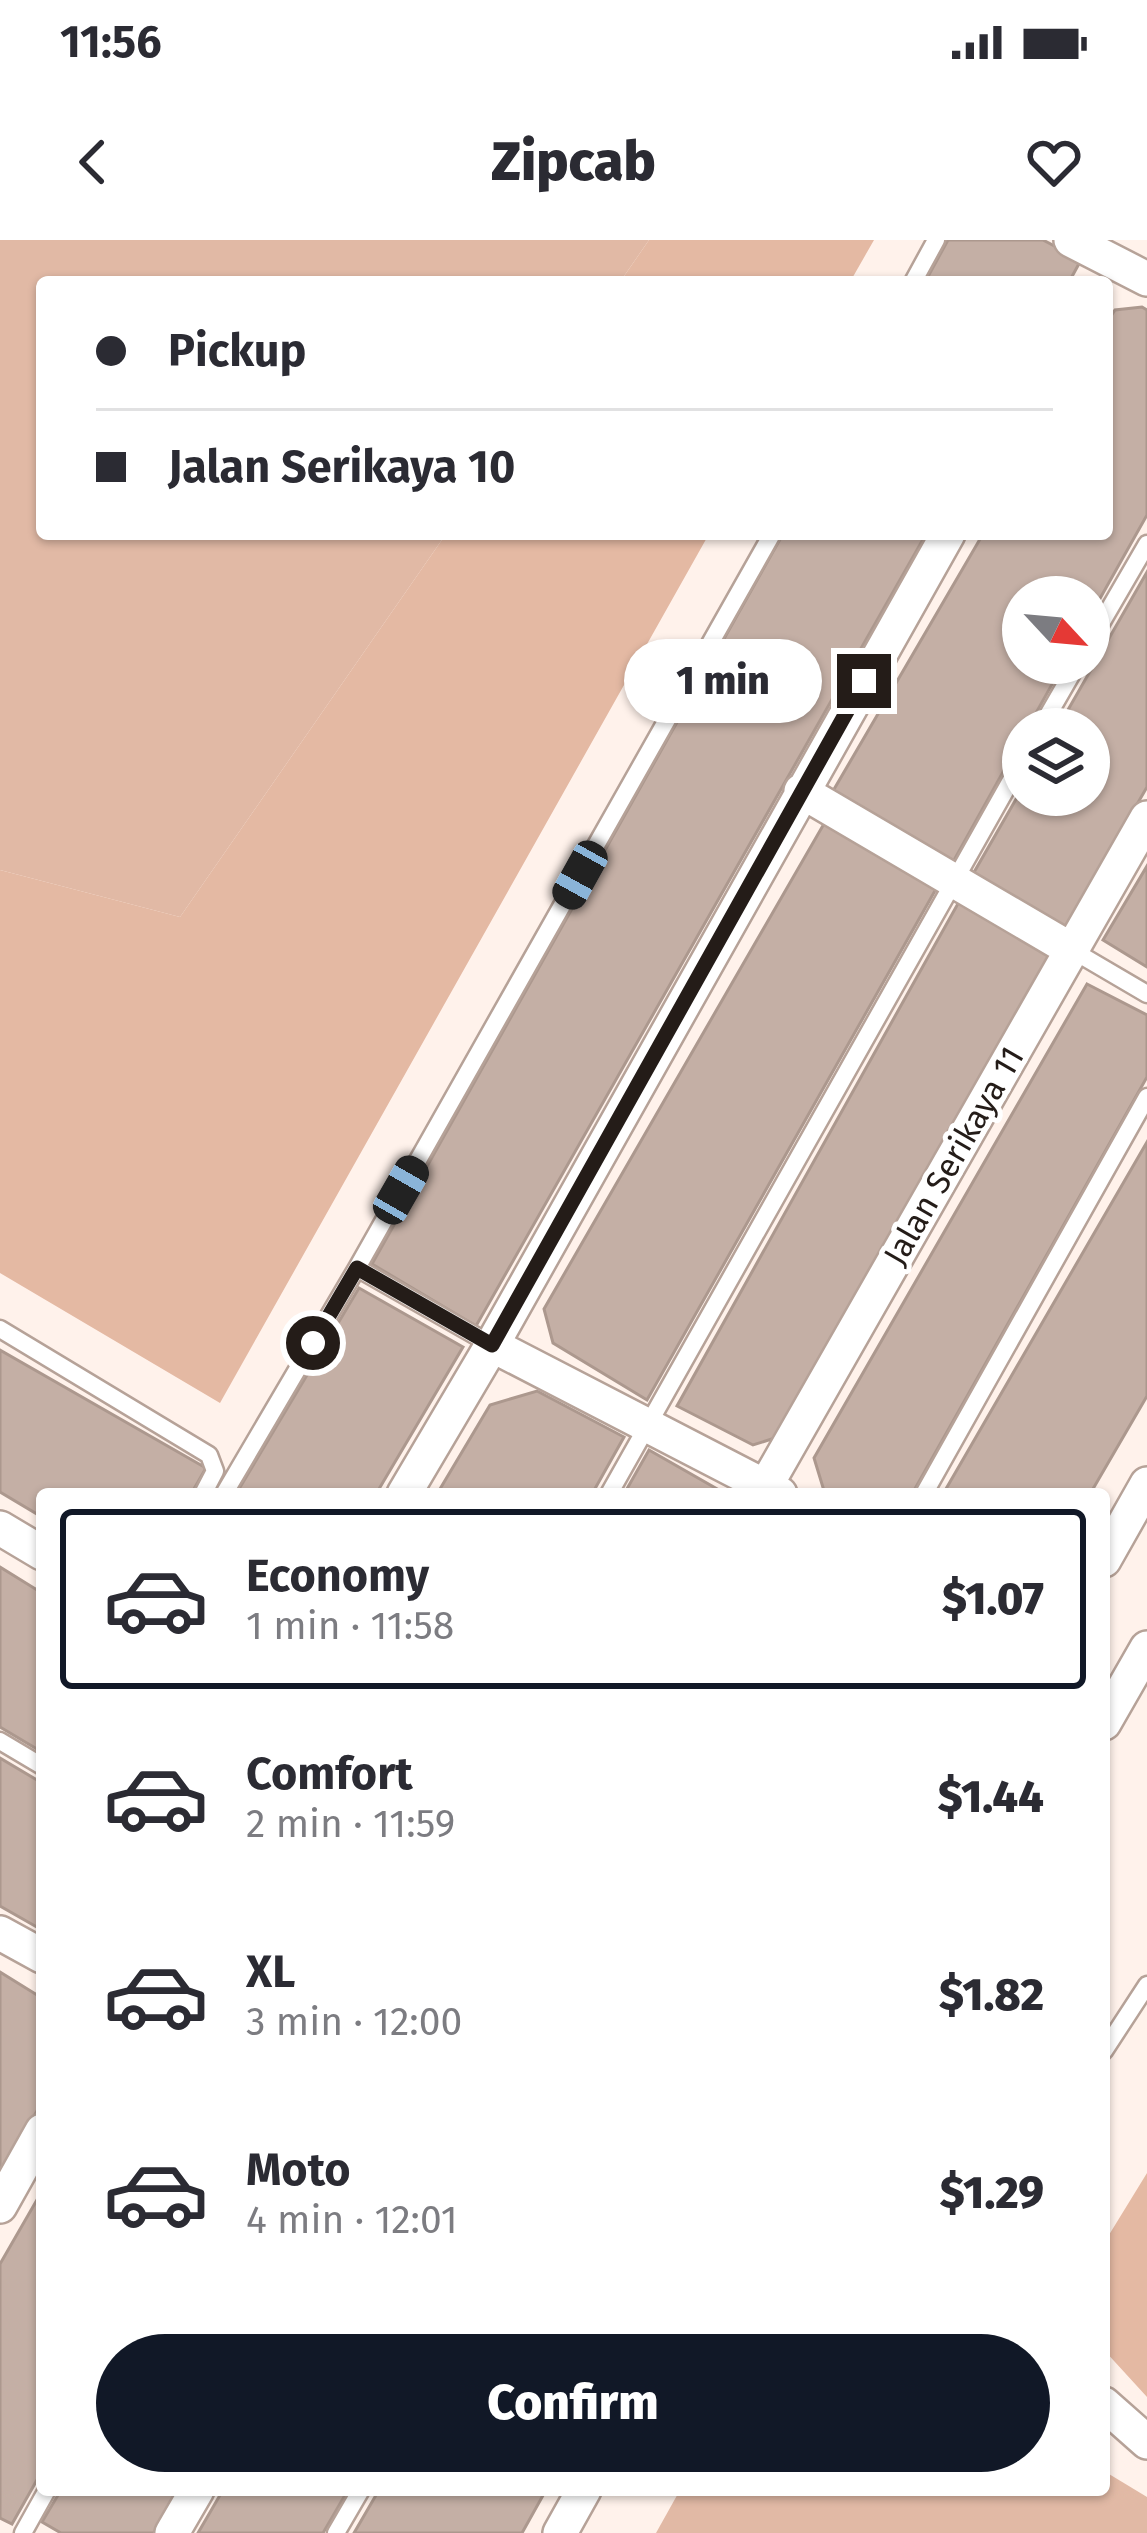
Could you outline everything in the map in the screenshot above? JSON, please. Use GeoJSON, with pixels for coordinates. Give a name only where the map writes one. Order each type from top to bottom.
{"type":"FeatureCollection","features":[{"type":"Feature","properties":{"kind":"street"},"geometry":{"type":"LineString","coordinates":[[1071,240],[1147,279]]}},
{"type":"Feature","properties":{"kind":"street"},"geometry":{"type":"LineString","coordinates":[[408,1488],[945,540]]}},
{"type":"Feature","properties":{"kind":"street"},"geometry":{"type":"LineString","coordinates":[[801,791],[1072,950]]}},
{"type":"Feature","properties":{"kind":"street","name":"Jalan Serikaya 11"},"geometry":{"type":"LineString","coordinates":[[771,1488],[1147,818]]}},
{"type":"Feature","properties":{"kind":"street"},"geometry":{"type":"LineString","coordinates":[[492,1345],[764,1488]]}},
{"type":"Feature","properties":{"kind":"street"},"geometry":{"type":"LineString","coordinates":[[1110,1549],[1147,1484]]}},
{"type":"Feature","properties":{"kind":"street"},"geometry":{"type":"LineString","coordinates":[[0,1528],[36,1549]]}},
{"type":"Feature","properties":{"kind":"street"},"geometry":{"type":"LineString","coordinates":[[1110,1713],[1147,1648]]}},
{"type":"Feature","properties":{"kind":"street"},"geometry":{"type":"LineString","coordinates":[[0,1933],[36,1953]]}},
{"type":"Feature","properties":{"kind":"street"},"geometry":{"type":"LineString","coordinates":[[0,2206],[36,2143]]}},
{"type":"Feature","properties":{"kind":"street"},"geometry":{"type":"LineString","coordinates":[[1110,2409],[1147,2442]]}},
{"type":"Feature","properties":{"kind":"street"},"geometry":{"type":"LineString","coordinates":[[172,2533],[193,2496]]}},
{"type":"Feature","properties":{"kind":"street"},"geometry":{"type":"LineString","coordinates":[[560,2533],[581,2496]]}},
{"type":"Feature","properties":{"kind":"lane"},"geometry":{"type":"LineString","coordinates":[[916,276],[936,240]]}},
{"type":"Feature","properties":{"kind":"lane"},"geometry":{"type":"LineString","coordinates":[[228,1488],[769,540]]}},
{"type":"Feature","properties":{"kind":"lane"},"geometry":{"type":"LineString","coordinates":[[1110,608],[1147,544]]}},
{"type":"Feature","properties":{"kind":"lane"},"geometry":{"type":"LineString","coordinates":[[611,1488],[1002,795]]}},
{"type":"Feature","properties":{"kind":"lane"},"geometry":{"type":"LineString","coordinates":[[1072,950],[1147,994]]}},
{"type":"Feature","properties":{"kind":"lane"},"geometry":{"type":"LineString","coordinates":[[927,1488],[1147,1097]]}},
{"type":"Feature","properties":{"kind":"lane"},"geometry":{"type":"LineString","coordinates":[[357,1268],[492,1345]]}},
{"type":"Feature","properties":{"kind":"lane"},"geometry":{"type":"LineString","coordinates":[[0,1329],[209,1455],[215,1472],[206,1488]]}},
{"type":"Feature","properties":{"kind":"lane"},"geometry":{"type":"LineString","coordinates":[[0,1741],[36,1762]]}},
{"type":"Feature","properties":{"kind":"lane"},"geometry":{"type":"LineString","coordinates":[[1110,2042],[1147,1985]]}},
{"type":"Feature","properties":{"kind":"lane"},"geometry":{"type":"LineString","coordinates":[[23,2533],[44,2496]]}},
{"type":"Feature","properties":{"kind":"lane"},"geometry":{"type":"LineString","coordinates":[[336,2533],[358,2496]]}},
{"type":"Feature","properties":{"kind":"shaded area"},"geometry":{"type":"Polygon","coordinates":[[[0,240],[649,240],[624,276],[36,276],[36,540],[442,540],[180,917],[0,870],[0,240]]]}},
{"type":"Feature","properties":{"kind":"shaded area"},"geometry":{"type":"Polygon","coordinates":[[[649,240],[874,240],[853,276],[624,276],[649,240]]]}},
{"type":"Feature","properties":{"kind":"shaded area"},"geometry":{"type":"Polygon","coordinates":[[[442,540],[706,540],[220,1403],[0,1273],[0,870],[180,917],[442,540]]]}},
{"type":"Feature","properties":{"kind":"shaded area"},"geometry":{"type":"Polygon","coordinates":[[[1147,2173],[1147,2397],[1110,2357],[1110,2233],[1147,2173]]]}},
{"type":"Feature","properties":{"kind":"shaded area"},"geometry":{"type":"Polygon","coordinates":[[[1110,2475],[1147,2497],[1147,2533],[656,2533],[677,2496],[1110,2496],[1110,2475]]]}},
{"type":"Feature","properties":{"kind":"building"},"geometry":{"type":"Polygon","coordinates":[[[948,240],[1043,240],[1081,260],[1072,276],[928,276],[948,240]]]}},
{"type":"Feature","properties":{"kind":"building"},"geometry":{"type":"Polygon","coordinates":[[[1147,310],[1147,515],[1110,581],[1110,576],[1002,576],[1002,684],[1052,684],[1039,708],[1002,708],[1002,774],[953,862],[833,791],[979,540],[1113,540],[1113,313],[1147,310]]]}},
{"type":"Feature","properties":{"kind":"building"},"geometry":{"type":"Polygon","coordinates":[[[780,540],[923,540],[476,1326],[372,1264],[780,540]]]}},
{"type":"Feature","properties":{"kind":"building"},"geometry":{"type":"Polygon","coordinates":[[[1147,572],[1147,787],[1066,927],[973,874],[1006,816],[1110,816],[1110,708],[1069,708],[1083,684],[1110,684],[1110,637],[1147,572]]]}},
{"type":"Feature","properties":{"kind":"building"},"geometry":{"type":"Polygon","coordinates":[[[825,822],[936,889],[647,1400],[553,1343],[544,1309],[825,822]]]}},
{"type":"Feature","properties":{"kind":"building"},"geometry":{"type":"Polygon","coordinates":[[[1147,866],[1147,967],[1103,940],[1147,866]]]}},
{"type":"Feature","properties":{"kind":"building"},"geometry":{"type":"Polygon","coordinates":[[[960,900],[1053,952],[778,1437],[753,1445],[677,1406],[960,900]]]}},
{"type":"Feature","properties":{"kind":"building"},"geometry":{"type":"Polygon","coordinates":[[[1087,984],[1147,1015],[1147,1077],[915,1488],[823,1488],[814,1458],[1087,984]]]}},
{"type":"Feature","properties":{"kind":"building"},"geometry":{"type":"Polygon","coordinates":[[[1147,1142],[1147,1396],[1093,1488],[946,1488],[1147,1142]]]}},
{"type":"Feature","properties":{"kind":"building"},"geometry":{"type":"Polygon","coordinates":[[[359,1288],[463,1347],[380,1488],[240,1488],[359,1288]]]}},
{"type":"Feature","properties":{"kind":"building"},"geometry":{"type":"Polygon","coordinates":[[[0,1350],[206,1468],[194,1488],[36,1488],[36,1513],[0,1492],[0,1350]]]}},
{"type":"Feature","properties":{"kind":"building"},"geometry":{"type":"Polygon","coordinates":[[[537,1391],[624,1437],[595,1488],[441,1488],[490,1405],[537,1391]]]}},
{"type":"Feature","properties":{"kind":"building"},"geometry":{"type":"Polygon","coordinates":[[[649,1450],[716,1488],[627,1488],[649,1450]]]}},
{"type":"Feature","properties":{"kind":"building"},"geometry":{"type":"Polygon","coordinates":[[[0,1567],[36,1589],[36,1748],[0,1727],[0,1567]]]}},
{"type":"Feature","properties":{"kind":"building"},"geometry":{"type":"Polygon","coordinates":[[[0,1758],[36,1779],[36,1927],[0,1906],[0,1758]]]}},
{"type":"Feature","properties":{"kind":"building"},"geometry":{"type":"Polygon","coordinates":[[[0,1972],[36,1994],[36,2113],[0,2176],[0,1972]]]}},
{"type":"Feature","properties":{"kind":"building"},"geometry":{"type":"Polygon","coordinates":[[[36,2201],[36,2482],[12,2524],[0,2518],[0,2264],[36,2201]]]}},
{"type":"Feature","properties":{"kind":"building"},"geometry":{"type":"Polygon","coordinates":[[[57,2496],[179,2496],[157,2533],[61,2533],[42,2522],[57,2496]]]}},
{"type":"Feature","properties":{"kind":"building"},"geometry":{"type":"Polygon","coordinates":[[[220,2496],[345,2496],[323,2533],[198,2533],[220,2496]]]}},
{"type":"Feature","properties":{"kind":"building"},"geometry":{"type":"Polygon","coordinates":[[[376,2496],[543,2496],[522,2533],[354,2533],[376,2496]]]}},
{"type":"Feature","properties":{"kind":"route"},"geometry":{"type":"LineString","coordinates":[[313,1343],[357,1268],[492,1345],[864,681]]}}]}
